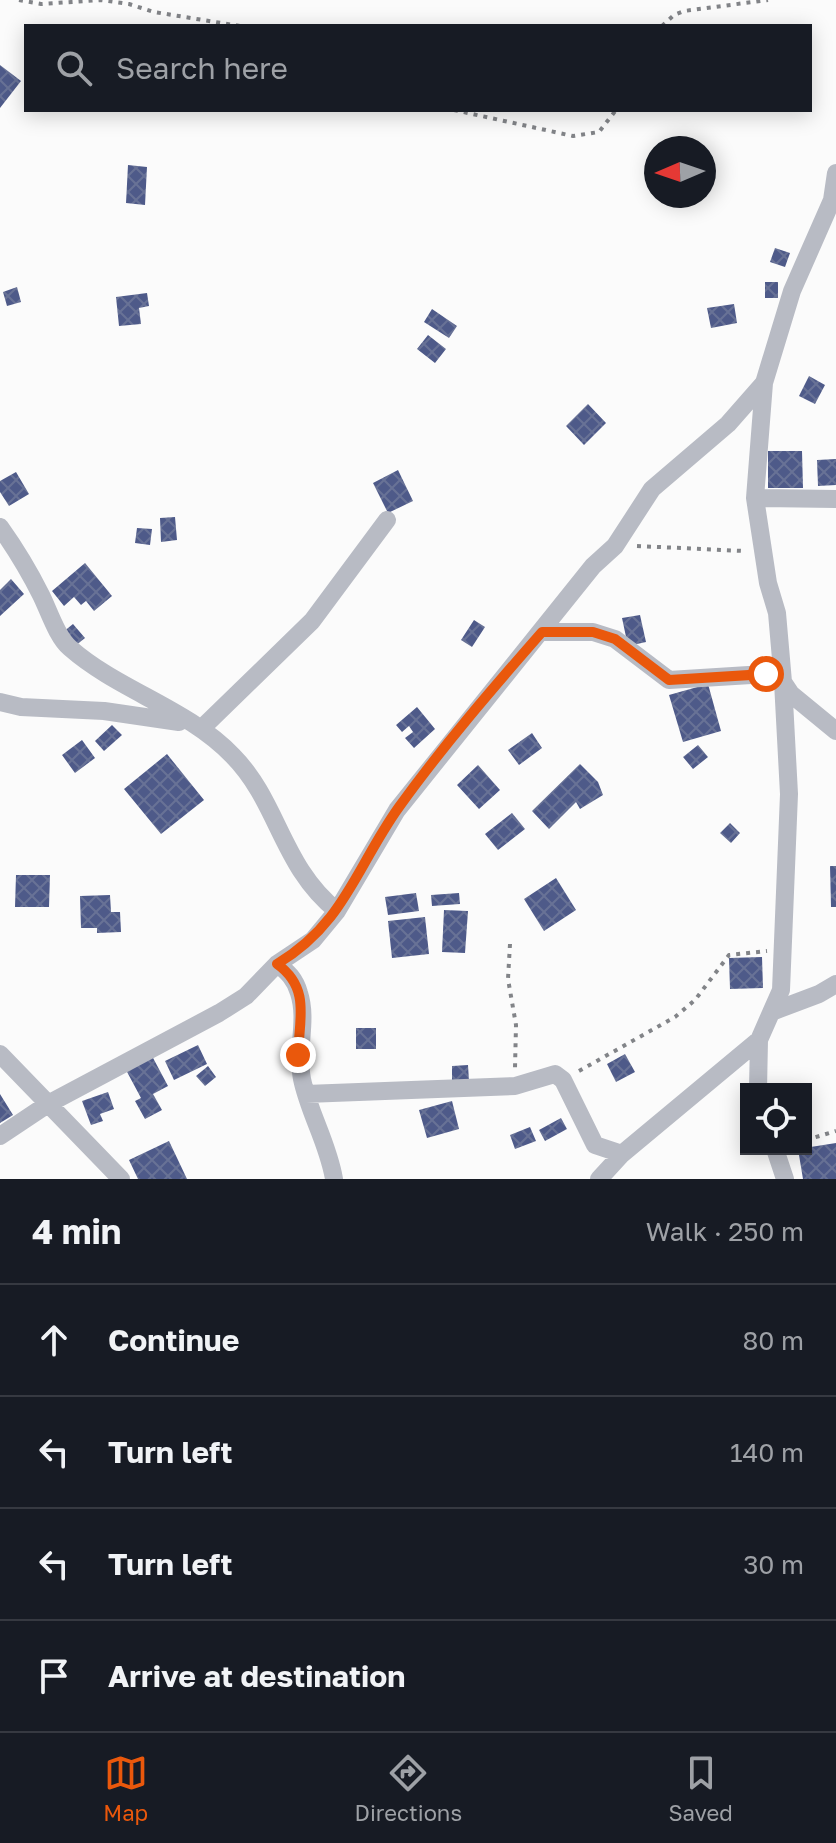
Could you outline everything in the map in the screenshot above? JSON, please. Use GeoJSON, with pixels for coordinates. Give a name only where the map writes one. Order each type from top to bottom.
{"type":"FeatureCollection","features":[{"type":"Feature","properties":{"kind":"street"},"geometry":{"type":"LineString","coordinates":[[599,1179],[622,1154],[759,1040],[781,990],[789,794],[777,613],[768,583],[755,498],[764,383],[792,291],[832,200],[836,173]]}},
{"type":"Feature","properties":{"kind":"street"},"geometry":{"type":"LineString","coordinates":[[0,1136],[48,1104],[219,1013],[246,996],[277,964],[313,940],[337,911],[397,810],[593,566],[615,546],[652,489],[728,424],[764,383]]}},
{"type":"Feature","properties":{"kind":"street"},"geometry":{"type":"LineString","coordinates":[[755,498],[836,499]]}},
{"type":"Feature","properties":{"kind":"street"},"geometry":{"type":"LineString","coordinates":[[196,726],[312,621],[387,520]]}},
{"type":"Feature","properties":{"kind":"street"},"geometry":{"type":"LineString","coordinates":[[0,527],[67,646],[128,689],[196,726],[233,755],[256,786],[296,867],[314,893],[337,911]]}},
{"type":"Feature","properties":{"kind":"street"},"geometry":{"type":"LineString","coordinates":[[542,632],[593,632],[615,639],[669,680],[759,674],[783,682],[791,694],[836,731]]}},
{"type":"Feature","properties":{"kind":"street"},"geometry":{"type":"LineString","coordinates":[[0,702],[35,709],[104,711],[196,726]]}},
{"type":"Feature","properties":{"kind":"street"},"geometry":{"type":"LineString","coordinates":[[277,964],[292,976],[301,1001],[303,1025],[298,1055],[306,1094],[322,1132],[334,1179]]}},
{"type":"Feature","properties":{"kind":"street"},"geometry":{"type":"LineString","coordinates":[[774,1011],[836,984]]}},
{"type":"Feature","properties":{"kind":"street"},"geometry":{"type":"LineString","coordinates":[[758,1083],[759,1040]]}},
{"type":"Feature","properties":{"kind":"street"},"geometry":{"type":"LineString","coordinates":[[0,1054],[121,1179]]}},
{"type":"Feature","properties":{"kind":"street"},"geometry":{"type":"LineString","coordinates":[[306,1094],[515,1086],[548,1075],[563,1080],[595,1145],[622,1154]]}},
{"type":"Feature","properties":{"kind":"street"},"geometry":{"type":"LineString","coordinates":[[777,1155],[785,1179]]}},
{"type":"Feature","properties":{"kind":"path"},"geometry":{"type":"LineString","coordinates":[[19,0],[41,4],[101,0],[228,24]]}},
{"type":"Feature","properties":{"kind":"path"},"geometry":{"type":"LineString","coordinates":[[664,24],[684,11],[768,0]]}},
{"type":"Feature","properties":{"kind":"path"},"geometry":{"type":"LineString","coordinates":[[463,112],[573,136],[599,132],[614,112]]}},
{"type":"Feature","properties":{"kind":"path"},"geometry":{"type":"LineString","coordinates":[[615,546],[765,551]]}},
{"type":"Feature","properties":{"kind":"path"},"geometry":{"type":"LineString","coordinates":[[510,944],[507,953],[516,1025],[515,1086]]}},
{"type":"Feature","properties":{"kind":"path"},"geometry":{"type":"LineString","coordinates":[[563,1080],[675,1017],[695,1000],[729,955],[783,948]]}},
{"type":"Feature","properties":{"kind":"path"},"geometry":{"type":"LineString","coordinates":[[812,1138],[836,1131]]}},
{"type":"Feature","properties":{"kind":"building"},"geometry":{"type":"Polygon","coordinates":[[[0,65],[21,81],[0,108],[0,65]]]}},
{"type":"Feature","properties":{"kind":"building"},"geometry":{"type":"Polygon","coordinates":[[[128,165],[147,167],[145,205],[126,203],[128,165]]]}},
{"type":"Feature","properties":{"kind":"building"},"geometry":{"type":"Polygon","coordinates":[[[775,248],[790,253],[785,267],[770,262],[775,248]]]}},
{"type":"Feature","properties":{"kind":"building"},"geometry":{"type":"Polygon","coordinates":[[[765,282],[778,282],[778,298],[765,298],[765,282]]]}},
{"type":"Feature","properties":{"kind":"building"},"geometry":{"type":"Polygon","coordinates":[[[17,287],[21,302],[7,306],[3,292],[17,287]]]}},
{"type":"Feature","properties":{"kind":"building"},"geometry":{"type":"Polygon","coordinates":[[[147,293],[149,306],[139,308],[141,324],[119,326],[116,297],[147,293]]]}},
{"type":"Feature","properties":{"kind":"building"},"geometry":{"type":"Polygon","coordinates":[[[734,304],[737,323],[711,328],[707,308],[734,304]]]}},
{"type":"Feature","properties":{"kind":"building"},"geometry":{"type":"Polygon","coordinates":[[[432,309],[457,326],[449,338],[424,322],[432,309]]]}},
{"type":"Feature","properties":{"kind":"building"},"geometry":{"type":"Polygon","coordinates":[[[428,335],[446,349],[435,363],[417,349],[428,335]]]}},
{"type":"Feature","properties":{"kind":"building"},"geometry":{"type":"Polygon","coordinates":[[[809,376],[825,385],[815,404],[799,396],[809,376]]]}},
{"type":"Feature","properties":{"kind":"building"},"geometry":{"type":"Polygon","coordinates":[[[588,404],[606,423],[584,445],[566,426],[588,404]]]}},
{"type":"Feature","properties":{"kind":"building"},"geometry":{"type":"Polygon","coordinates":[[[768,451],[802,451],[803,488],[768,488],[768,451]]]}},
{"type":"Feature","properties":{"kind":"building"},"geometry":{"type":"Polygon","coordinates":[[[836,459],[836,485],[818,486],[817,460],[836,459]]]}},
{"type":"Feature","properties":{"kind":"building"},"geometry":{"type":"Polygon","coordinates":[[[398,470],[413,501],[388,513],[373,483],[398,470]]]}},
{"type":"Feature","properties":{"kind":"building"},"geometry":{"type":"Polygon","coordinates":[[[16,472],[29,494],[9,506],[0,492],[0,481],[16,472]]]}},
{"type":"Feature","properties":{"kind":"building"},"geometry":{"type":"Polygon","coordinates":[[[175,517],[177,540],[161,542],[160,518],[175,517]]]}},
{"type":"Feature","properties":{"kind":"building"},"geometry":{"type":"Polygon","coordinates":[[[137,528],[152,529],[150,545],[135,543],[137,528]]]}},
{"type":"Feature","properties":{"kind":"building"},"geometry":{"type":"Polygon","coordinates":[[[85,563],[112,596],[94,611],[86,601],[81,605],[74,597],[64,606],[52,591],[85,563]]]}},
{"type":"Feature","properties":{"kind":"building"},"geometry":{"type":"Polygon","coordinates":[[[11,579],[24,594],[0,616],[0,590],[11,579]]]}},
{"type":"Feature","properties":{"kind":"building"},"geometry":{"type":"Polygon","coordinates":[[[640,615],[646,642],[628,646],[622,618],[640,615]]]}},
{"type":"Feature","properties":{"kind":"building"},"geometry":{"type":"Polygon","coordinates":[[[474,620],[485,627],[472,647],[461,640],[474,620]]]}},
{"type":"Feature","properties":{"kind":"building"},"geometry":{"type":"Polygon","coordinates":[[[73,624],[85,638],[75,646],[63,632],[73,624]]]}},
{"type":"Feature","properties":{"kind":"building"},"geometry":{"type":"Polygon","coordinates":[[[708,684],[721,731],[683,742],[669,695],[708,684]]]}},
{"type":"Feature","properties":{"kind":"building"},"geometry":{"type":"Polygon","coordinates":[[[417,707],[435,729],[414,748],[405,738],[413,732],[409,726],[402,732],[396,725],[417,707]]]}},
{"type":"Feature","properties":{"kind":"building"},"geometry":{"type":"Polygon","coordinates":[[[112,725],[122,735],[104,751],[95,741],[112,725]]]}},
{"type":"Feature","properties":{"kind":"building"},"geometry":{"type":"Polygon","coordinates":[[[532,733],[542,748],[519,765],[508,750],[532,733]]]}},
{"type":"Feature","properties":{"kind":"building"},"geometry":{"type":"Polygon","coordinates":[[[82,740],[95,758],[75,773],[62,755],[82,740]]]}},
{"type":"Feature","properties":{"kind":"building"},"geometry":{"type":"Polygon","coordinates":[[[698,745],[708,757],[693,769],[683,757],[698,745]]]}},
{"type":"Feature","properties":{"kind":"building"},"geometry":{"type":"Polygon","coordinates":[[[167,754],[204,800],[161,834],[124,789],[167,754]]]}},
{"type":"Feature","properties":{"kind":"building"},"geometry":{"type":"Polygon","coordinates":[[[580,764],[598,782],[603,795],[580,809],[576,802],[549,829],[532,811],[580,764]]]}},
{"type":"Feature","properties":{"kind":"building"},"geometry":{"type":"Polygon","coordinates":[[[478,765],[500,790],[479,809],[457,785],[478,765]]]}},
{"type":"Feature","properties":{"kind":"building"},"geometry":{"type":"Polygon","coordinates":[[[512,813],[525,829],[498,850],[485,834],[512,813]]]}},
{"type":"Feature","properties":{"kind":"building"},"geometry":{"type":"Polygon","coordinates":[[[730,823],[740,833],[731,843],[720,833],[730,823]]]}},
{"type":"Feature","properties":{"kind":"building"},"geometry":{"type":"Polygon","coordinates":[[[830,866],[836,866],[836,907],[831,907],[830,866]]]}},
{"type":"Feature","properties":{"kind":"building"},"geometry":{"type":"Polygon","coordinates":[[[16,875],[50,875],[49,907],[15,907],[16,875]]]}},
{"type":"Feature","properties":{"kind":"building"},"geometry":{"type":"Polygon","coordinates":[[[556,878],[576,910],[544,931],[524,899],[556,878]]]}},
{"type":"Feature","properties":{"kind":"building"},"geometry":{"type":"Polygon","coordinates":[[[416,893],[419,911],[388,915],[385,897],[416,893]]]}},
{"type":"Feature","properties":{"kind":"building"},"geometry":{"type":"Polygon","coordinates":[[[459,893],[460,904],[432,906],[431,895],[459,893]]]}},
{"type":"Feature","properties":{"kind":"building"},"geometry":{"type":"Polygon","coordinates":[[[110,895],[111,912],[120,912],[121,932],[97,933],[97,928],[81,928],[80,896],[110,895]]]}},
{"type":"Feature","properties":{"kind":"building"},"geometry":{"type":"Polygon","coordinates":[[[444,910],[468,911],[465,953],[442,952],[444,910]]]}},
{"type":"Feature","properties":{"kind":"building"},"geometry":{"type":"Polygon","coordinates":[[[425,917],[429,954],[392,958],[388,921],[425,917]]]}},
{"type":"Feature","properties":{"kind":"building"},"geometry":{"type":"Polygon","coordinates":[[[762,957],[763,988],[730,989],[729,958],[762,957]]]}},
{"type":"Feature","properties":{"kind":"building"},"geometry":{"type":"Polygon","coordinates":[[[356,1028],[376,1028],[376,1049],[356,1049],[356,1028]]]}},
{"type":"Feature","properties":{"kind":"building"},"geometry":{"type":"Polygon","coordinates":[[[198,1045],[207,1064],[174,1080],[165,1061],[198,1045]]]}},
{"type":"Feature","properties":{"kind":"building"},"geometry":{"type":"Polygon","coordinates":[[[625,1054],[635,1072],[616,1082],[607,1064],[625,1054]]]}},
{"type":"Feature","properties":{"kind":"building"},"geometry":{"type":"Polygon","coordinates":[[[152,1056],[168,1086],[153,1094],[162,1110],[145,1119],[135,1101],[141,1098],[126,1070],[152,1056]]]}},
{"type":"Feature","properties":{"kind":"building"},"geometry":{"type":"Polygon","coordinates":[[[468,1065],[469,1081],[452,1082],[452,1066],[468,1065]]]}},
{"type":"Feature","properties":{"kind":"building"},"geometry":{"type":"Polygon","coordinates":[[[208,1066],[216,1077],[205,1086],[196,1076],[208,1066]]]}},
{"type":"Feature","properties":{"kind":"building"},"geometry":{"type":"Polygon","coordinates":[[[108,1092],[114,1109],[100,1114],[103,1121],[91,1125],[82,1101],[108,1092]]]}},
{"type":"Feature","properties":{"kind":"building"},"geometry":{"type":"Polygon","coordinates":[[[0,1094],[13,1115],[0,1123],[0,1094]]]}},
{"type":"Feature","properties":{"kind":"building"},"geometry":{"type":"Polygon","coordinates":[[[452,1101],[459,1129],[427,1138],[419,1110],[452,1101]]]}},
{"type":"Feature","properties":{"kind":"building"},"geometry":{"type":"Polygon","coordinates":[[[561,1118],[567,1129],[545,1141],[539,1130],[561,1118]]]}},
{"type":"Feature","properties":{"kind":"building"},"geometry":{"type":"Polygon","coordinates":[[[530,1127],[536,1141],[515,1149],[510,1135],[530,1127]]]}},
{"type":"Feature","properties":{"kind":"building"},"geometry":{"type":"Polygon","coordinates":[[[169,1141],[187,1179],[138,1179],[129,1160],[169,1141]]]}},
{"type":"Feature","properties":{"kind":"building"},"geometry":{"type":"Polygon","coordinates":[[[836,1143],[836,1179],[803,1179],[799,1155],[812,1155],[812,1147],[836,1143]]]}},
{"type":"Feature","properties":{"kind":"route"},"geometry":{"type":"LineString","coordinates":[[298,1055],[303,1025],[301,1001],[292,976],[277,964],[313,940],[337,911],[397,810],[456,733],[542,632],[593,632],[615,639],[637,653],[657,674],[669,680],[766,674]]}}]}
